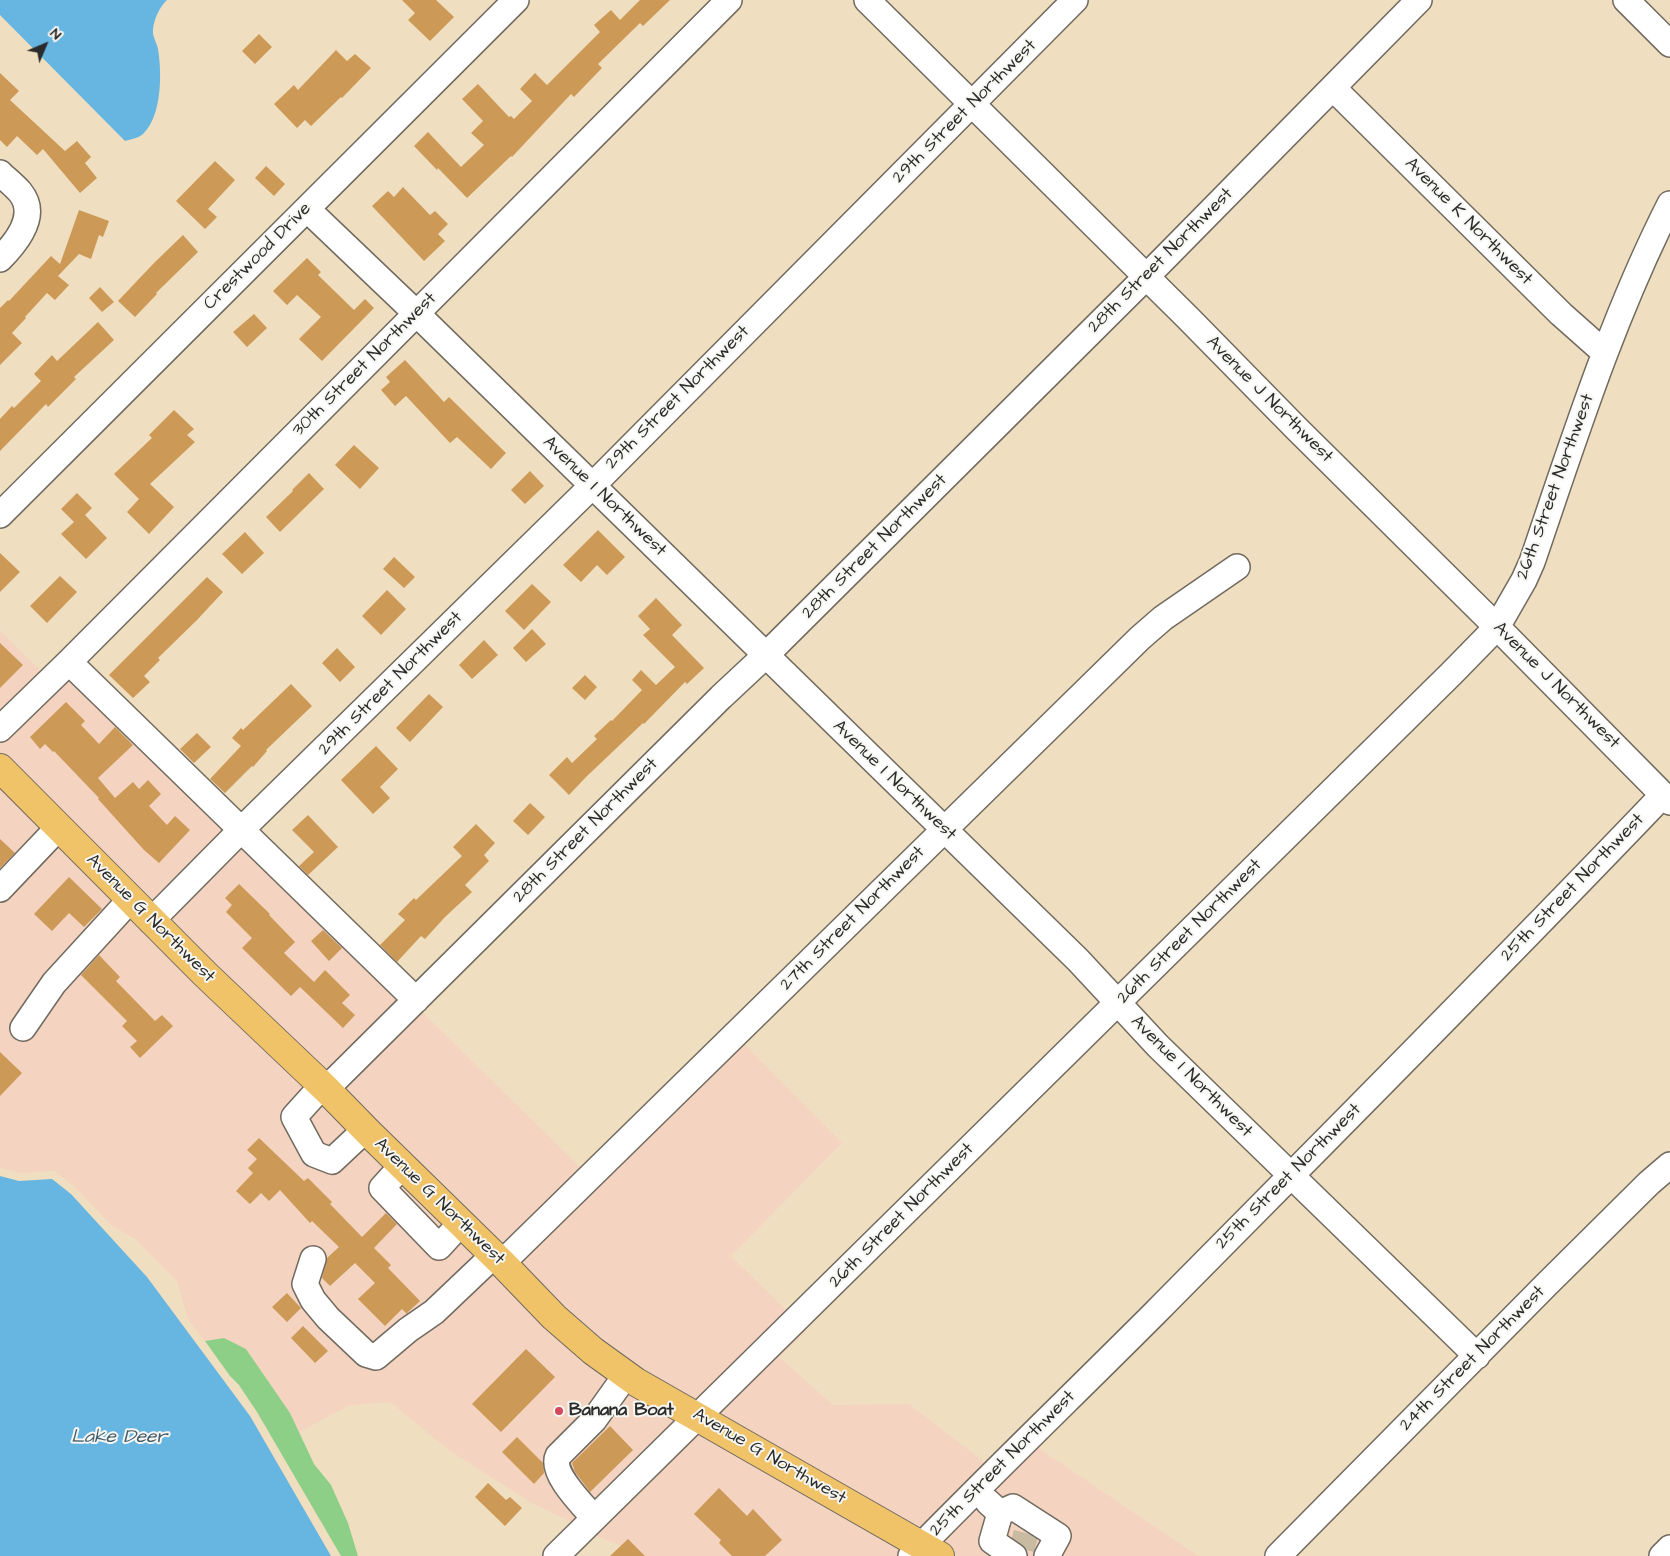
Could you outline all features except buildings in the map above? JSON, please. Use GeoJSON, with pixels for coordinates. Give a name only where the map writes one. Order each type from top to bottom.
{"type":"FeatureCollection","features":[{"type":"Feature","properties":{"kind":"main road","name":"Avenue G Northwest"},"geometry":{"type":"LineString","coordinates":[[0,768],[151,921],[324,1087],[554,1317],[593,1351],[626,1375],[924,1552]]}},
{"type":"Feature","properties":{"kind":"street","name":"30th Street Northwest"},"geometry":{"type":"LineString","coordinates":[[0,729],[729,0]]}},
{"type":"Feature","properties":{"kind":"street","name":"Avenue J Northwest"},"geometry":{"type":"LineString","coordinates":[[867,0],[1188,318],[1297,430],[1667,798]]}},
{"type":"Feature","properties":{"kind":"street","name":"29th Street Northwest"},"geometry":{"type":"LineString","coordinates":[[151,921],[241,830],[592,486],[1075,0]]}},
{"type":"Feature","properties":{"kind":"street","name":"28th Street Northwest"},"geometry":{"type":"LineString","coordinates":[[365,1130],[332,1161],[314,1154],[294,1117],[416,1000],[721,697],[766,656],[1146,277],[1419,0]]}},
{"type":"Feature","properties":{"kind":"street"},"geometry":{"type":"LineString","coordinates":[[1626,0],[1670,44]]}},
{"type":"Feature","properties":{"kind":"street","name":"Crestwood Drive"},"geometry":{"type":"LineString","coordinates":[[0,515],[307,209],[508,3]]}},
{"type":"Feature","properties":{"kind":"street","name":"Avenue K Northwest"},"geometry":{"type":"LineString","coordinates":[[1333,88],[1561,314],[1606,353]]}},
{"type":"Feature","properties":{"kind":"street"},"geometry":{"type":"LineString","coordinates":[[0,173],[21,192],[27,207],[27,220],[14,245],[0,258]]}},
{"type":"Feature","properties":{"kind":"street","name":"26th Street Northwest"},"geometry":{"type":"LineString","coordinates":[[556,1556],[698,1418],[1497,627],[1532,562],[1633,282],[1670,204]]}},
{"type":"Feature","properties":{"kind":"street","name":"Avenue I Northwest"},"geometry":{"type":"LineString","coordinates":[[307,209],[416,313],[1078,960],[1158,1046],[1477,1356]]}},
{"type":"Feature","properties":{"kind":"street","name":"27th Street Northwest"},"geometry":{"type":"LineString","coordinates":[[313,1259],[305,1284],[312,1300],[366,1354],[376,1358],[408,1330],[434,1312],[498,1259],[799,974],[943,829],[1140,638],[1163,618],[1237,567]]}},
{"type":"Feature","properties":{"kind":"street"},"geometry":{"type":"LineString","coordinates":[[69,662],[416,1000]]}},
{"type":"Feature","properties":{"kind":"street","name":"25th Street Northwest"},"geometry":{"type":"LineString","coordinates":[[924,1552],[976,1491],[1667,798]]}},
{"type":"Feature","properties":{"kind":"street"},"geometry":{"type":"LineString","coordinates":[[0,889],[58,827]]}},
{"type":"Feature","properties":{"kind":"street"},"geometry":{"type":"LineString","coordinates":[[23,1028],[54,983],[130,900]]}},
{"type":"Feature","properties":{"kind":"street","name":"24th Street Northwest"},"geometry":{"type":"LineString","coordinates":[[1278,1556],[1649,1183],[1670,1165]]}},
{"type":"Feature","properties":{"kind":"street"},"geometry":{"type":"LineString","coordinates":[[594,1518],[560,1475],[556,1460],[603,1410],[626,1375]]}},
{"type":"Feature","properties":{"kind":"street"},"geometry":{"type":"LineString","coordinates":[[976,1491],[1000,1513]]}},
{"type":"Feature","properties":{"kind":"street"},"geometry":{"type":"LineString","coordinates":[[1023,1542],[1013,1507],[1000,1513],[992,1541],[1023,1542],[1058,1536],[1047,1556]]}},
{"type":"Feature","properties":{"kind":"street"},"geometry":{"type":"LineString","coordinates":[[1662,1556],[1670,1548]]}},
{"type":"Feature","properties":{"kind":"shaded area"},"geometry":{"type":"Polygon","coordinates":[[[0,630],[44,674],[0,717],[0,630]]]}},
{"type":"Feature","properties":{"kind":"shaded area"},"geometry":{"type":"Polygon","coordinates":[[[81,678],[232,827],[152,908],[0,754],[0,742],[60,682],[81,678]]]}},
{"type":"Feature","properties":{"kind":"shaded area"},"geometry":{"type":"Polygon","coordinates":[[[0,782],[683,1420],[575,1524],[530,1502],[449,1450],[390,1402],[350,1405],[299,1432],[290,1413],[246,1349],[224,1338],[205,1341],[188,1319],[177,1281],[135,1239],[111,1225],[77,1189],[55,1171],[21,1173],[0,1168],[0,782]]]}},
{"type":"Feature","properties":{"kind":"shaded area"},"geometry":{"type":"Polygon","coordinates":[[[244,839],[406,997],[326,1076],[164,920],[244,839]]]}},
{"type":"Feature","properties":{"kind":"shaded area"},"geometry":{"type":"Polygon","coordinates":[[[419,1009],[584,1171],[503,1250],[339,1088],[419,1009]]]}},
{"type":"Feature","properties":{"kind":"shaded area"},"geometry":{"type":"Polygon","coordinates":[[[744,1044],[842,1143],[731,1256],[790,1314],[697,1406],[620,1359],[515,1263],[719,1065],[744,1044]]]}},
{"type":"Feature","properties":{"kind":"shaded area"},"geometry":{"type":"Polygon","coordinates":[[[802,1326],[807,1331],[779,1357],[833,1405],[909,1404],[989,1466],[921,1534],[713,1415],[802,1326]]]}},
{"type":"Feature","properties":{"kind":"shaded area"},"geometry":{"type":"Polygon","coordinates":[[[699,1429],[907,1548],[899,1556],[644,1556],[595,1535],[699,1429]]]}},
{"type":"Feature","properties":{"kind":"shaded area"},"geometry":{"type":"Polygon","coordinates":[[[1034,1445],[1198,1556],[959,1556],[936,1543],[1002,1477],[1006,1480],[1034,1445]]]}},
{"type":"Feature","properties":{"kind":"green space"},"geometry":{"type":"Polygon","coordinates":[[[224,1338],[246,1349],[290,1413],[314,1464],[331,1485],[348,1523],[358,1556],[341,1556],[257,1412],[205,1341],[224,1338]]]}},
{"type":"Feature","properties":{"kind":"water"},"geometry":{"type":"Polygon","coordinates":[[[0,0],[167,0],[161,7],[153,30],[153,36],[158,49],[160,70],[157,106],[149,126],[143,134],[125,141],[0,15],[0,0]]]}},
{"type":"Feature","properties":{"kind":"water","name":"Lake Deer"},"geometry":{"type":"Polygon","coordinates":[[[0,1176],[19,1181],[52,1179],[71,1194],[147,1277],[250,1416],[331,1556],[0,1556],[0,1176]]]}},
{"type":"Feature","properties":{"kind":"tunnel"},"geometry":{"type":"LineString","coordinates":[[1022,1549],[1026,1533]]}},
{"type":"Feature","properties":{"kind":"place","name":"Banana Boat"},"geometry":{"type":"Point","coordinates":[559,1411]}}]}
